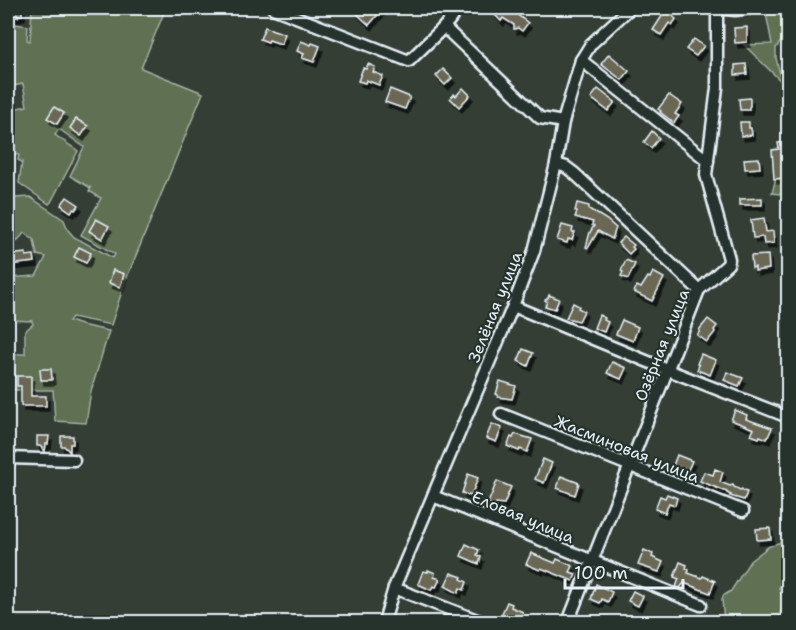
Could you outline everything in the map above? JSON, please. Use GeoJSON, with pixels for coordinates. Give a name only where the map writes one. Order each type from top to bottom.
{"type":"FeatureCollection","features":[{"type":"Feature","properties":{"kind":"street"},"geometry":{"type":"LineString","coordinates":[[273,8],[409,61],[444,27],[459,8]]}},
{"type":"Feature","properties":{"kind":"street","name":"Зелёная улица"},"geometry":{"type":"LineString","coordinates":[[384,622],[394,588],[534,251],[556,164],[563,122],[581,60],[591,44],[630,8]]}},
{"type":"Feature","properties":{"kind":"street"},"geometry":{"type":"LineString","coordinates":[[717,8],[735,10],[750,8]]}},
{"type":"Feature","properties":{"kind":"street","name":"Озёрная улица"},"geometry":{"type":"LineString","coordinates":[[568,622],[699,290],[728,264],[729,259],[706,175],[717,88],[717,8]]}},
{"type":"Feature","properties":{"kind":"street"},"geometry":{"type":"LineString","coordinates":[[444,27],[540,118],[563,122]]}},
{"type":"Feature","properties":{"kind":"street"},"geometry":{"type":"LineString","coordinates":[[581,60],[708,161]]}},
{"type":"Feature","properties":{"kind":"street"},"geometry":{"type":"LineString","coordinates":[[556,164],[567,167],[574,173],[699,290]]}},
{"type":"Feature","properties":{"kind":"street"},"geometry":{"type":"LineString","coordinates":[[513,306],[783,415]]}},
{"type":"Feature","properties":{"kind":"street","name":"Жасминовая улица"},"geometry":{"type":"LineString","coordinates":[[501,414],[743,511]]}},
{"type":"Feature","properties":{"kind":"street"},"geometry":{"type":"LineString","coordinates":[[8,458],[74,460]]}},
{"type":"Feature","properties":{"kind":"street","name":"Еловая улица"},"geometry":{"type":"LineString","coordinates":[[433,496],[701,605]]}},
{"type":"Feature","properties":{"kind":"street"},"geometry":{"type":"LineString","coordinates":[[394,588],[482,622]]}},
{"type":"Feature","properties":{"kind":"green space"},"geometry":{"type":"Polygon","coordinates":[[[32,8],[166,8],[141,68],[203,93],[125,282],[111,325],[72,317],[69,321],[109,331],[91,391],[86,423],[55,421],[53,390],[8,390],[8,354],[25,354],[25,331],[33,324],[32,321],[8,320],[8,278],[36,276],[46,257],[37,255],[34,240],[24,233],[8,250],[8,209],[15,198],[30,197],[64,220],[74,237],[113,258],[115,254],[81,235],[101,198],[89,191],[91,188],[70,176],[84,147],[59,129],[55,135],[78,151],[49,204],[19,183],[22,162],[18,160],[19,155],[8,153],[8,110],[27,106],[23,84],[8,87],[8,23],[28,26],[27,40],[30,41],[32,8]]]}},
{"type":"Feature","properties":{"kind":"green space"},"geometry":{"type":"Polygon","coordinates":[[[765,8],[788,8],[788,32],[776,48],[782,82],[744,45],[772,44],[765,8]]]}},
{"type":"Feature","properties":{"kind":"green space"},"geometry":{"type":"Polygon","coordinates":[[[788,135],[788,195],[772,193],[788,135]]]}},
{"type":"Feature","properties":{"kind":"green space"},"geometry":{"type":"Polygon","coordinates":[[[788,539],[788,591],[777,622],[724,622],[723,596],[731,591],[750,561],[768,547],[788,539]]]}},
{"type":"Feature","properties":{"kind":"building"},"geometry":{"type":"Polygon","coordinates":[[[8,8],[22,8],[22,15],[8,17],[8,8]]]}},
{"type":"Feature","properties":{"kind":"building"},"geometry":{"type":"Polygon","coordinates":[[[351,8],[377,8],[381,11],[369,25],[351,8]]]}},
{"type":"Feature","properties":{"kind":"building"},"geometry":{"type":"Polygon","coordinates":[[[491,8],[514,8],[511,10],[528,23],[522,31],[518,28],[514,29],[514,25],[503,18],[501,21],[491,8]]]}},
{"type":"Feature","properties":{"kind":"building"},"geometry":{"type":"Polygon","coordinates":[[[666,10],[676,19],[672,25],[669,23],[661,35],[653,30],[666,10]]]}},
{"type":"Feature","properties":{"kind":"building"},"geometry":{"type":"Polygon","coordinates":[[[265,27],[285,34],[281,44],[260,39],[265,27]]]}},
{"type":"Feature","properties":{"kind":"building"},"geometry":{"type":"Polygon","coordinates":[[[747,27],[747,42],[735,43],[734,28],[747,27]]]}},
{"type":"Feature","properties":{"kind":"building"},"geometry":{"type":"Polygon","coordinates":[[[694,39],[704,46],[696,56],[686,49],[694,39]]]}},
{"type":"Feature","properties":{"kind":"building"},"geometry":{"type":"Polygon","coordinates":[[[301,41],[320,46],[314,62],[302,58],[304,54],[297,51],[301,41]]]}},
{"type":"Feature","properties":{"kind":"building"},"geometry":{"type":"Polygon","coordinates":[[[609,54],[629,71],[622,80],[601,64],[609,54]]]}},
{"type":"Feature","properties":{"kind":"building"},"geometry":{"type":"Polygon","coordinates":[[[368,64],[375,67],[373,72],[383,76],[379,85],[366,80],[365,83],[358,81],[363,68],[366,69],[368,64]]]}},
{"type":"Feature","properties":{"kind":"building"},"geometry":{"type":"Polygon","coordinates":[[[746,64],[747,74],[735,75],[735,65],[746,64]]]}},
{"type":"Feature","properties":{"kind":"building"},"geometry":{"type":"Polygon","coordinates":[[[443,69],[452,78],[445,85],[436,76],[443,69]]]}},
{"type":"Feature","properties":{"kind":"building"},"geometry":{"type":"Polygon","coordinates":[[[463,88],[470,95],[459,107],[450,98],[454,94],[456,96],[463,88]]]}},
{"type":"Feature","properties":{"kind":"building"},"geometry":{"type":"Polygon","coordinates":[[[390,89],[410,97],[405,109],[385,102],[390,89]]]}},
{"type":"Feature","properties":{"kind":"building"},"geometry":{"type":"Polygon","coordinates":[[[598,89],[615,102],[608,111],[591,98],[598,89]]]}},
{"type":"Feature","properties":{"kind":"building"},"geometry":{"type":"Polygon","coordinates":[[[669,95],[682,104],[675,114],[679,116],[674,123],[658,109],[669,95]]]}},
{"type":"Feature","properties":{"kind":"building"},"geometry":{"type":"Polygon","coordinates":[[[750,98],[749,110],[740,110],[739,99],[750,98]]]}},
{"type":"Feature","properties":{"kind":"building"},"geometry":{"type":"Polygon","coordinates":[[[54,107],[64,113],[57,124],[47,118],[54,107]]]}},
{"type":"Feature","properties":{"kind":"building"},"geometry":{"type":"Polygon","coordinates":[[[76,119],[88,126],[81,136],[70,128],[76,119]]]}},
{"type":"Feature","properties":{"kind":"building"},"geometry":{"type":"Polygon","coordinates":[[[740,122],[749,122],[752,135],[741,136],[740,122]]]}},
{"type":"Feature","properties":{"kind":"building"},"geometry":{"type":"Polygon","coordinates":[[[652,131],[659,138],[651,148],[644,142],[652,131]]]}},
{"type":"Feature","properties":{"kind":"building"},"geometry":{"type":"Polygon","coordinates":[[[785,142],[787,162],[784,162],[785,178],[774,179],[772,150],[779,149],[778,143],[785,142]]]}},
{"type":"Feature","properties":{"kind":"building"},"geometry":{"type":"Polygon","coordinates":[[[759,158],[760,168],[745,169],[744,159],[759,158]]]}},
{"type":"Feature","properties":{"kind":"building"},"geometry":{"type":"Polygon","coordinates":[[[67,197],[79,205],[71,212],[61,205],[67,197]]]}},
{"type":"Feature","properties":{"kind":"building"},"geometry":{"type":"Polygon","coordinates":[[[762,198],[762,205],[740,205],[740,199],[762,198]]]}},
{"type":"Feature","properties":{"kind":"building"},"geometry":{"type":"Polygon","coordinates":[[[577,203],[589,206],[589,209],[616,228],[612,239],[598,231],[588,248],[586,247],[594,226],[593,222],[575,217],[577,203]]]}},
{"type":"Feature","properties":{"kind":"building"},"geometry":{"type":"Polygon","coordinates":[[[764,218],[766,232],[773,231],[774,243],[764,244],[763,237],[753,238],[751,220],[764,218]]]}},
{"type":"Feature","properties":{"kind":"building"},"geometry":{"type":"Polygon","coordinates":[[[96,219],[109,226],[102,239],[89,231],[96,219]]]}},
{"type":"Feature","properties":{"kind":"building"},"geometry":{"type":"Polygon","coordinates":[[[562,225],[573,228],[572,232],[575,232],[572,240],[568,239],[567,243],[557,240],[562,225]]]}},
{"type":"Feature","properties":{"kind":"building"},"geometry":{"type":"Polygon","coordinates":[[[624,237],[634,245],[632,247],[634,249],[629,254],[618,243],[624,237]]]}},
{"type":"Feature","properties":{"kind":"building"},"geometry":{"type":"Polygon","coordinates":[[[79,247],[91,253],[86,263],[74,257],[79,247]]]}},
{"type":"Feature","properties":{"kind":"building"},"geometry":{"type":"Polygon","coordinates":[[[26,253],[26,256],[34,255],[35,262],[8,265],[8,255],[26,253]]]}},
{"type":"Feature","properties":{"kind":"building"},"geometry":{"type":"Polygon","coordinates":[[[768,255],[769,269],[755,271],[755,267],[752,268],[751,256],[768,255]]]}},
{"type":"Feature","properties":{"kind":"building"},"geometry":{"type":"Polygon","coordinates":[[[626,260],[635,264],[628,279],[621,276],[626,260]]]}},
{"type":"Feature","properties":{"kind":"building"},"geometry":{"type":"Polygon","coordinates":[[[113,270],[124,274],[120,287],[109,283],[113,270]]]}},
{"type":"Feature","properties":{"kind":"building"},"geometry":{"type":"Polygon","coordinates":[[[653,272],[664,278],[652,301],[634,292],[637,286],[641,288],[653,272]]]}},
{"type":"Feature","properties":{"kind":"building"},"geometry":{"type":"Polygon","coordinates":[[[549,295],[559,299],[555,309],[545,306],[547,302],[545,300],[549,295]]]}},
{"type":"Feature","properties":{"kind":"building"},"geometry":{"type":"Polygon","coordinates":[[[573,303],[584,311],[579,321],[566,318],[573,303]]]}},
{"type":"Feature","properties":{"kind":"building"},"geometry":{"type":"Polygon","coordinates":[[[599,315],[608,322],[604,332],[594,328],[599,315]]]}},
{"type":"Feature","properties":{"kind":"building"},"geometry":{"type":"Polygon","coordinates":[[[708,319],[717,326],[707,342],[697,335],[708,319]]]}},
{"type":"Feature","properties":{"kind":"building"},"geometry":{"type":"Polygon","coordinates":[[[622,320],[638,327],[633,341],[616,334],[622,320]]]}},
{"type":"Feature","properties":{"kind":"building"},"geometry":{"type":"Polygon","coordinates":[[[523,349],[533,353],[528,366],[518,361],[523,349]]]}},
{"type":"Feature","properties":{"kind":"building"},"geometry":{"type":"Polygon","coordinates":[[[701,354],[716,360],[710,375],[697,370],[701,354]]]}},
{"type":"Feature","properties":{"kind":"building"},"geometry":{"type":"Polygon","coordinates":[[[612,362],[626,368],[621,379],[607,373],[612,362]]]}},
{"type":"Feature","properties":{"kind":"building"},"geometry":{"type":"Polygon","coordinates":[[[40,369],[51,369],[52,380],[41,380],[40,369]]]}},
{"type":"Feature","properties":{"kind":"building"},"geometry":{"type":"Polygon","coordinates":[[[727,372],[743,378],[739,386],[724,380],[727,372]]]}},
{"type":"Feature","properties":{"kind":"building"},"geometry":{"type":"Polygon","coordinates":[[[17,376],[31,376],[31,396],[46,396],[46,406],[21,406],[21,386],[17,386],[17,376]]]}},
{"type":"Feature","properties":{"kind":"building"},"geometry":{"type":"Polygon","coordinates":[[[500,381],[516,386],[512,399],[498,397],[496,394],[500,381]]]}},
{"type":"Feature","properties":{"kind":"building"},"geometry":{"type":"Polygon","coordinates":[[[735,410],[747,415],[746,419],[772,428],[767,439],[751,435],[754,429],[731,420],[735,410]]]}},
{"type":"Feature","properties":{"kind":"building"},"geometry":{"type":"Polygon","coordinates":[[[492,424],[502,428],[496,442],[486,438],[492,424]]]}},
{"type":"Feature","properties":{"kind":"building"},"geometry":{"type":"Polygon","coordinates":[[[515,434],[532,439],[527,452],[507,446],[515,434]]]}},
{"type":"Feature","properties":{"kind":"building"},"geometry":{"type":"Polygon","coordinates":[[[37,436],[49,436],[45,451],[37,446],[37,436]]]}},
{"type":"Feature","properties":{"kind":"building"},"geometry":{"type":"Polygon","coordinates":[[[61,436],[73,436],[70,452],[61,446],[61,436]]]}},
{"type":"Feature","properties":{"kind":"building"},"geometry":{"type":"Polygon","coordinates":[[[677,455],[692,461],[686,474],[672,468],[677,455]]]}},
{"type":"Feature","properties":{"kind":"building"},"geometry":{"type":"Polygon","coordinates":[[[543,459],[552,463],[544,483],[535,479],[543,459]]]}},
{"type":"Feature","properties":{"kind":"building"},"geometry":{"type":"Polygon","coordinates":[[[715,469],[723,472],[720,482],[747,492],[744,500],[730,496],[727,492],[700,481],[704,472],[713,475],[715,469]]]}},
{"type":"Feature","properties":{"kind":"building"},"geometry":{"type":"Polygon","coordinates":[[[468,474],[478,478],[471,496],[462,493],[468,474]]]}},
{"type":"Feature","properties":{"kind":"building"},"geometry":{"type":"Polygon","coordinates":[[[561,476],[579,483],[575,495],[557,488],[561,476]]]}},
{"type":"Feature","properties":{"kind":"building"},"geometry":{"type":"Polygon","coordinates":[[[497,481],[511,487],[504,504],[496,503],[495,506],[488,503],[497,481]]]}},
{"type":"Feature","properties":{"kind":"building"},"geometry":{"type":"Polygon","coordinates":[[[667,494],[677,498],[675,505],[669,503],[665,513],[655,509],[660,496],[665,498],[667,494]]]}},
{"type":"Feature","properties":{"kind":"building"},"geometry":{"type":"Polygon","coordinates":[[[770,528],[771,539],[757,540],[756,529],[770,528]]]}},
{"type":"Feature","properties":{"kind":"building"},"geometry":{"type":"Polygon","coordinates":[[[466,544],[479,550],[477,555],[481,557],[479,564],[461,556],[466,544]]]}},
{"type":"Feature","properties":{"kind":"building"},"geometry":{"type":"Polygon","coordinates":[[[644,550],[663,562],[659,572],[638,565],[644,550]]]}},
{"type":"Feature","properties":{"kind":"building"},"geometry":{"type":"Polygon","coordinates":[[[531,553],[555,563],[557,559],[573,566],[570,572],[576,574],[573,581],[526,564],[531,553]]]}},
{"type":"Feature","properties":{"kind":"building"},"geometry":{"type":"Polygon","coordinates":[[[680,562],[687,565],[688,573],[715,581],[710,593],[684,583],[680,588],[676,587],[679,579],[674,577],[680,562]]]}},
{"type":"Feature","properties":{"kind":"building"},"geometry":{"type":"Polygon","coordinates":[[[428,570],[435,573],[434,577],[440,579],[436,587],[433,586],[431,590],[418,584],[423,571],[428,572],[428,570]]]}},
{"type":"Feature","properties":{"kind":"building"},"geometry":{"type":"Polygon","coordinates":[[[451,573],[462,577],[461,579],[467,582],[464,590],[460,588],[458,593],[445,586],[451,573]]]}},
{"type":"Feature","properties":{"kind":"building"},"geometry":{"type":"Polygon","coordinates":[[[596,584],[612,592],[608,602],[602,599],[600,603],[591,599],[596,584]]]}},
{"type":"Feature","properties":{"kind":"building"},"geometry":{"type":"Polygon","coordinates":[[[633,591],[643,596],[638,606],[628,601],[633,591]]]}},
{"type":"Feature","properties":{"kind":"building"},"geometry":{"type":"Polygon","coordinates":[[[507,602],[512,604],[511,607],[523,612],[518,622],[504,622],[506,619],[500,618],[507,602]]]}},
{"type":"Feature","properties":{"kind":"waterway"},"geometry":{"type":"LineString","coordinates":[[788,574],[779,588],[788,612]]}}]}
